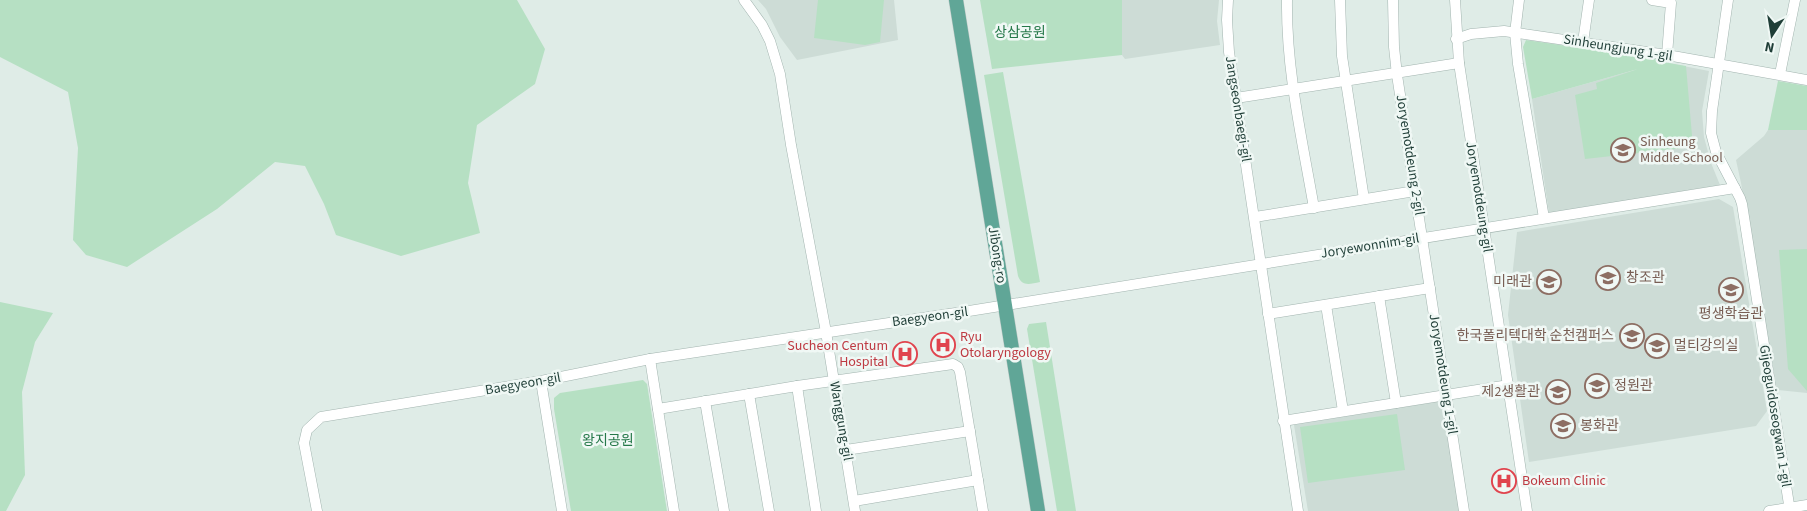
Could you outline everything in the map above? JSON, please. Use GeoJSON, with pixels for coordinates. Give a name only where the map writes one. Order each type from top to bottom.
{"type":"FeatureCollection","features":[{"type":"Feature","properties":{"kind":"main road","name":"Jibong-ro"},"geometry":{"type":"LineString","coordinates":[[956,0],[1038,511]]}},
{"type":"Feature","properties":{"kind":"street"},"geometry":{"type":"LineString","coordinates":[[744,0],[762,25],[776,58],[826,332]]}},
{"type":"Feature","properties":{"kind":"street","name":"Jangseonbaegi-gil"},"geometry":{"type":"LineString","coordinates":[[1228,0],[1229,52],[1298,511]]}},
{"type":"Feature","properties":{"kind":"street"},"geometry":{"type":"LineString","coordinates":[[1287,0],[1289,54],[1293,89],[1314,208]]}},
{"type":"Feature","properties":{"kind":"street"},"geometry":{"type":"LineString","coordinates":[[1340,0],[1341,39],[1346,81],[1364,199]]}},
{"type":"Feature","properties":{"kind":"street","name":"Joryemotdeung 2-gil"},"geometry":{"type":"LineString","coordinates":[[1393,0],[1394,48],[1397,73],[1422,237]]}},
{"type":"Feature","properties":{"kind":"street","name":"Joryemotdeung-gil"},"geometry":{"type":"LineString","coordinates":[[1455,0],[1459,63],[1527,511]]}},
{"type":"Feature","properties":{"kind":"street"},"geometry":{"type":"LineString","coordinates":[[1519,0],[1515,33],[1518,64],[1544,218]]}},
{"type":"Feature","properties":{"kind":"street"},"geometry":{"type":"LineString","coordinates":[[1583,42],[1589,0]]}},
{"type":"Feature","properties":{"kind":"street"},"geometry":{"type":"LineString","coordinates":[[1652,0],[1672,3],[1667,55]]}},
{"type":"Feature","properties":{"kind":"street","name":"Gijeoguidoseogwan 1-gil"},"geometry":{"type":"LineString","coordinates":[[1728,0],[1712,111],[1712,133],[1716,152],[1742,204],[1790,510]]}},
{"type":"Feature","properties":{"kind":"street"},"geometry":{"type":"LineString","coordinates":[[1780,74],[1795,0]]}},
{"type":"Feature","properties":{"kind":"street","name":"Sinheungjung 1-gil"},"geometry":{"type":"LineString","coordinates":[[1456,39],[1471,34],[1515,33],[1667,55],[1807,80]]}},
{"type":"Feature","properties":{"kind":"street"},"geometry":{"type":"LineString","coordinates":[[1236,98],[1459,63]]}},
{"type":"Feature","properties":{"kind":"street","name":"Joryewonnim-gil"},"geometry":{"type":"LineString","coordinates":[[1005,306],[1422,237],[1735,188]]}},
{"type":"Feature","properties":{"kind":"street"},"geometry":{"type":"LineString","coordinates":[[1255,217],[1415,191]]}},
{"type":"Feature","properties":{"kind":"street","name":"Joryemotdeung 1-gil"},"geometry":{"type":"LineString","coordinates":[[1422,237],[1464,511]]}},
{"type":"Feature","properties":{"kind":"street"},"geometry":{"type":"LineString","coordinates":[[1268,314],[1430,288]]}},
{"type":"Feature","properties":{"kind":"street"},"geometry":{"type":"LineString","coordinates":[[1379,296],[1396,403]]}},
{"type":"Feature","properties":{"kind":"street"},"geometry":{"type":"LineString","coordinates":[[1326,305],[1343,411]]}},
{"type":"Feature","properties":{"kind":"street","name":"Baegyeon-gil"},"geometry":{"type":"LineString","coordinates":[[317,511],[304,443],[307,430],[321,417],[541,382],[650,360],[1005,306]]}},
{"type":"Feature","properties":{"kind":"street","name":"Wanggung-gil"},"geometry":{"type":"LineString","coordinates":[[826,332],[855,506]]}},
{"type":"Feature","properties":{"kind":"street"},"geometry":{"type":"LineString","coordinates":[[650,360],[674,511]]}},
{"type":"Feature","properties":{"kind":"street"},"geometry":{"type":"LineString","coordinates":[[658,409],[797,386],[953,364],[958,367],[960,372],[983,511]]}},
{"type":"Feature","properties":{"kind":"street"},"geometry":{"type":"LineString","coordinates":[[541,382],[562,511]]}},
{"type":"Feature","properties":{"kind":"street"},"geometry":{"type":"LineString","coordinates":[[1284,421],[1509,385]]}},
{"type":"Feature","properties":{"kind":"street"},"geometry":{"type":"LineString","coordinates":[[797,386],[816,511]]}},
{"type":"Feature","properties":{"kind":"street"},"geometry":{"type":"LineString","coordinates":[[749,394],[769,511]]}},
{"type":"Feature","properties":{"kind":"street"},"geometry":{"type":"LineString","coordinates":[[705,401],[724,511]]}},
{"type":"Feature","properties":{"kind":"street"},"geometry":{"type":"LineString","coordinates":[[846,450],[970,431]]}},
{"type":"Feature","properties":{"kind":"street"},"geometry":{"type":"LineString","coordinates":[[855,506],[978,480]]}},
{"type":"Feature","properties":{"kind":"street"},"geometry":{"type":"LineString","coordinates":[[1769,511],[1790,510],[1807,506]]}},
{"type":"Feature","properties":{"kind":"shaded area"},"geometry":{"type":"Polygon","coordinates":[[[758,0],[894,0],[898,40],[797,60],[780,37],[766,9],[758,0]]]}},
{"type":"Feature","properties":{"kind":"shaded area"},"geometry":{"type":"Polygon","coordinates":[[[1122,0],[1219,0],[1217,21],[1220,45],[1125,59],[1122,55],[1122,0]]]}},
{"type":"Feature","properties":{"kind":"shaded area","name":"Sinheung Middle School"},"geometry":{"type":"Polygon","coordinates":[[[1663,62],[1709,71],[1702,111],[1704,137],[1711,163],[1720,185],[1549,213],[1532,99],[1663,62]]]}},
{"type":"Feature","properties":{"kind":"shaded area"},"geometry":{"type":"Polygon","coordinates":[[[1768,130],[1807,130],[1807,393],[1777,390],[1736,160],[1764,136],[1768,130]]]}},
{"type":"Feature","properties":{"kind":"shaded area","name":"한국폴리텍대학 순천캠퍼스"},"geometry":{"type":"Polygon","coordinates":[[[1719,199],[1733,207],[1767,411],[1756,426],[1529,462],[1508,315],[1517,232],[1719,199]]]}},
{"type":"Feature","properties":{"kind":"shaded area"},"geometry":{"type":"Polygon","coordinates":[[[1442,401],[1460,511],[1308,511],[1294,425],[1442,401]]]}},
{"type":"Feature","properties":{"kind":"green space"},"geometry":{"type":"Polygon","coordinates":[[[0,0],[517,0],[545,49],[535,84],[477,125],[468,183],[480,233],[401,256],[336,235],[324,204],[305,166],[275,162],[217,209],[127,267],[86,255],[73,240],[78,148],[68,92],[0,57],[0,0]]]}},
{"type":"Feature","properties":{"kind":"green space"},"geometry":{"type":"Polygon","coordinates":[[[818,0],[884,0],[880,42],[865,45],[814,38],[818,0]]]}},
{"type":"Feature","properties":{"kind":"green space","name":"상삼공원"},"geometry":{"type":"Polygon","coordinates":[[[980,0],[1122,0],[1122,55],[992,69],[980,0]]]}},
{"type":"Feature","properties":{"kind":"green space"},"geometry":{"type":"Polygon","coordinates":[[[1526,40],[1658,59],[1663,62],[1686,66],[1693,147],[1585,159],[1575,95],[1597,89],[1596,83],[1638,69],[1532,99],[1523,47],[1526,40]]]}},
{"type":"Feature","properties":{"kind":"green space"},"geometry":{"type":"Polygon","coordinates":[[[1003,72],[1040,282],[1027,284],[1022,282],[1018,276],[984,75],[1003,72]]]}},
{"type":"Feature","properties":{"kind":"green space"},"geometry":{"type":"Polygon","coordinates":[[[1778,81],[1807,86],[1807,130],[1768,130],[1778,81]]]}},
{"type":"Feature","properties":{"kind":"green space"},"geometry":{"type":"Polygon","coordinates":[[[1807,249],[1807,391],[1788,369],[1779,250],[1807,249]]]}},
{"type":"Feature","properties":{"kind":"green space"},"geometry":{"type":"Polygon","coordinates":[[[0,302],[53,313],[35,342],[22,392],[25,475],[6,511],[0,511],[0,302]]]}},
{"type":"Feature","properties":{"kind":"green space"},"geometry":{"type":"Polygon","coordinates":[[[1046,322],[1076,511],[1057,511],[1027,329],[1029,324],[1046,322]]]}},
{"type":"Feature","properties":{"kind":"green space","name":"왕지공원"},"geometry":{"type":"Polygon","coordinates":[[[643,380],[647,384],[667,511],[571,511],[554,409],[554,398],[560,393],[643,380]]]}},
{"type":"Feature","properties":{"kind":"green space"},"geometry":{"type":"Polygon","coordinates":[[[1397,414],[1405,470],[1308,483],[1300,427],[1397,414]]]}},
{"type":"Feature","properties":{"kind":"place","name":"Sinheung Middle School"},"geometry":{"type":"Point","coordinates":[1623,150]}},
{"type":"Feature","properties":{"kind":"place","name":"창조관"},"geometry":{"type":"Point","coordinates":[1608,278]}},
{"type":"Feature","properties":{"kind":"place","name":"미래관"},"geometry":{"type":"Point","coordinates":[1549,282]}},
{"type":"Feature","properties":{"kind":"place","name":"평생학습관"},"geometry":{"type":"Point","coordinates":[1731,290]}},
{"type":"Feature","properties":{"kind":"place","name":"한국폴리텍대학 순천캠퍼스"},"geometry":{"type":"Point","coordinates":[1632,336]}},
{"type":"Feature","properties":{"kind":"place","name":"Ryu Otolaryngology"},"geometry":{"type":"Point","coordinates":[943,345]}},
{"type":"Feature","properties":{"kind":"place","name":"멀티강의실"},"geometry":{"type":"Point","coordinates":[1657,346]}},
{"type":"Feature","properties":{"kind":"place","name":"Sucheon Centum Hospital"},"geometry":{"type":"Point","coordinates":[905,354]}},
{"type":"Feature","properties":{"kind":"place","name":"정원관"},"geometry":{"type":"Point","coordinates":[1597,386]}},
{"type":"Feature","properties":{"kind":"place","name":"제2생활관"},"geometry":{"type":"Point","coordinates":[1558,392]}},
{"type":"Feature","properties":{"kind":"place","name":"봉화관"},"geometry":{"type":"Point","coordinates":[1563,426]}},
{"type":"Feature","properties":{"kind":"place","name":"Bokeum Clinic"},"geometry":{"type":"Point","coordinates":[1504,481]}}]}
